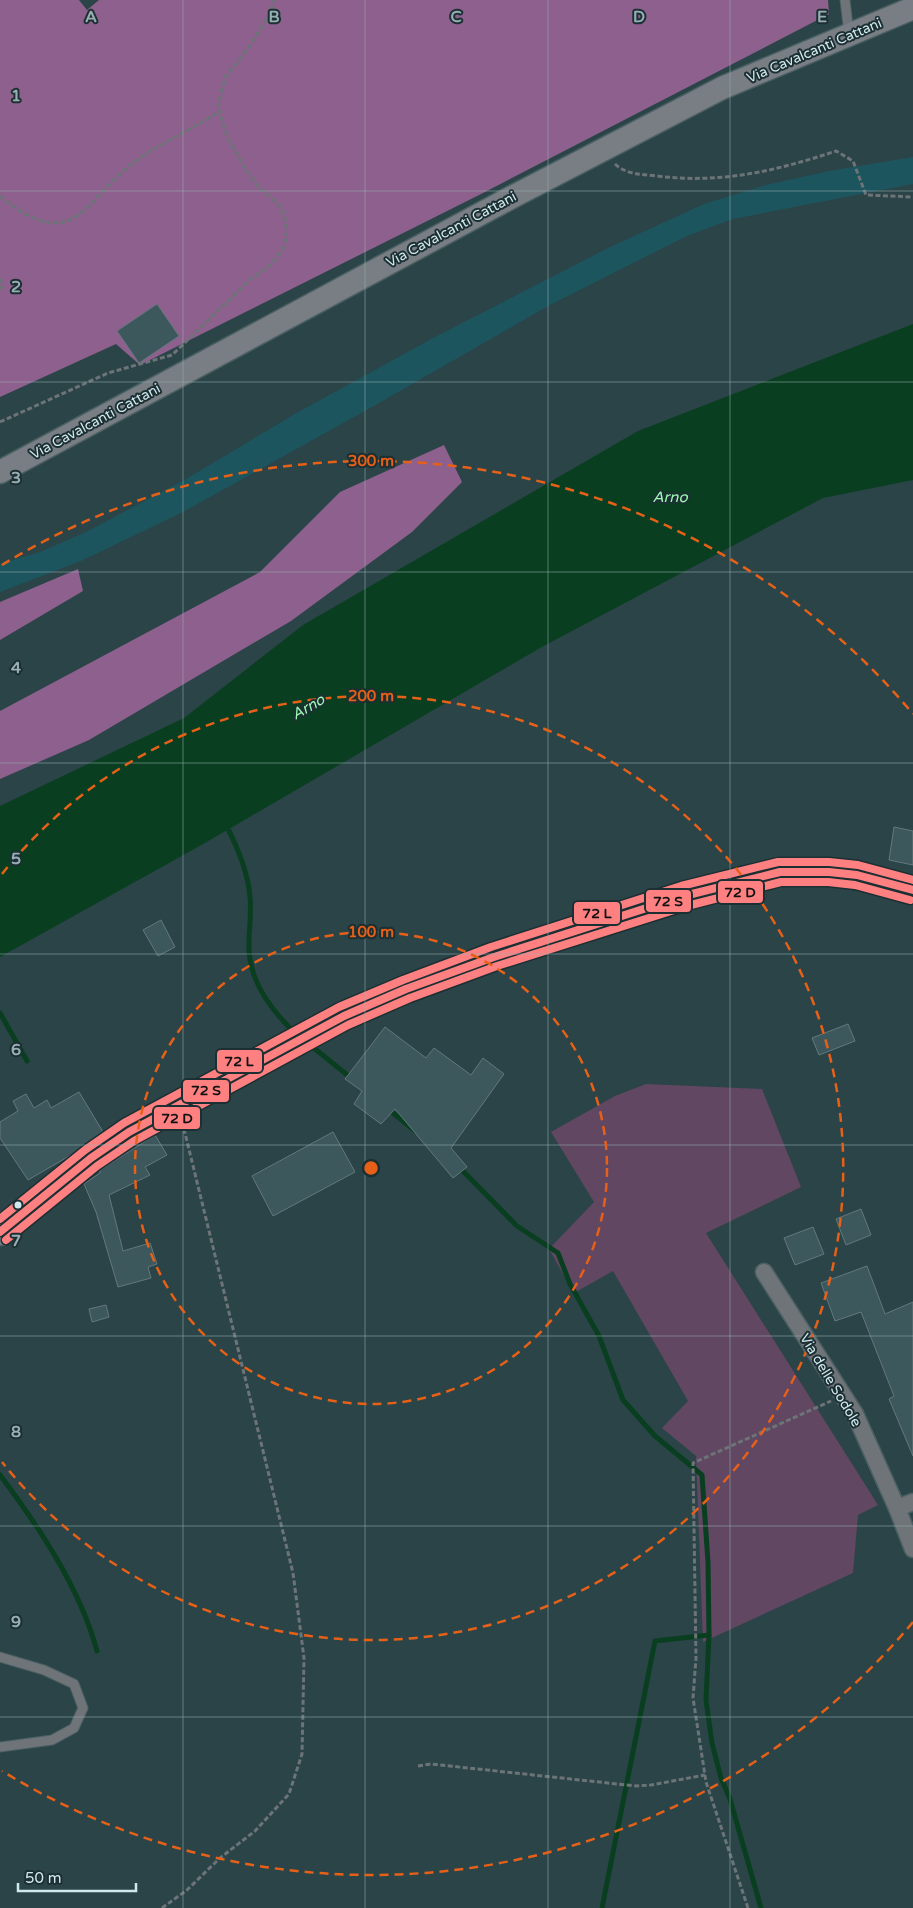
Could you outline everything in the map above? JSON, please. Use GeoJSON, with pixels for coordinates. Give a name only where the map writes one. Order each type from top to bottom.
{"type":"FeatureCollection","features":[{"type":"Feature","properties":{"kind":"main road"},"geometry":{"type":"LineString","coordinates":[[0,1232],[91,1158],[129,1132],[344,1016],[406,989],[494,957],[684,896],[780,872],[812,871],[857,875],[913,890]]}},
{"type":"Feature","properties":{"kind":"street","name":"Via Cavalcanti Cattani"},"geometry":{"type":"LineString","coordinates":[[0,472],[600,151],[722,88],[913,8]]}},
{"type":"Feature","properties":{"kind":"street","name":"Via delle Sodole"},"geometry":{"type":"LineString","coordinates":[[764,1272],[855,1414],[913,1549]]}},
{"type":"Feature","properties":{"kind":"street"},"geometry":{"type":"LineString","coordinates":[[897,1508],[913,1502]]}},
{"type":"Feature","properties":{"kind":"lane"},"geometry":{"type":"LineString","coordinates":[[845,0],[849,34]]}},
{"type":"Feature","properties":{"kind":"lane"},"geometry":{"type":"LineString","coordinates":[[0,1657],[44,1670],[74,1684],[83,1708],[74,1728],[52,1740],[0,1747]]}},
{"type":"Feature","properties":{"kind":"path"},"geometry":{"type":"LineString","coordinates":[[0,422],[108,373],[172,356],[251,279],[272,264],[284,247],[287,231],[284,214],[278,204],[256,184],[245,168],[227,137],[218,105],[225,78],[251,44],[270,13],[274,0]]}},
{"type":"Feature","properties":{"kind":"path"},"geometry":{"type":"LineString","coordinates":[[0,196],[26,215],[52,224],[70,221],[96,200],[118,176],[140,158],[220,111]]}},
{"type":"Feature","properties":{"kind":"path"},"geometry":{"type":"LineString","coordinates":[[600,151],[624,172],[690,180],[747,175],[791,166],[836,151],[854,161],[866,195],[913,197]]}},
{"type":"Feature","properties":{"kind":"path"},"geometry":{"type":"LineString","coordinates":[[0,278],[2,285],[0,292]]}},
{"type":"Feature","properties":{"kind":"path"},"geometry":{"type":"LineString","coordinates":[[162,1908],[186,1890],[220,1858],[256,1831],[289,1794],[302,1754],[304,1658],[293,1573],[268,1479],[203,1199],[178,1107]]}},
{"type":"Feature","properties":{"kind":"path"},"geometry":{"type":"LineString","coordinates":[[748,1908],[705,1774],[693,1698],[696,1658],[693,1464],[843,1396]]}},
{"type":"Feature","properties":{"kind":"path"},"geometry":{"type":"LineString","coordinates":[[418,1766],[431,1764],[636,1786],[651,1785],[705,1774]]}},
{"type":"Feature","properties":{"kind":"shaded area"},"geometry":{"type":"Polygon","coordinates":[[[0,0],[79,0],[87,10],[99,0],[828,0],[829,14],[483,193],[140,365],[116,344],[0,397],[0,0]]]}},
{"type":"Feature","properties":{"kind":"shaded area"},"geometry":{"type":"Polygon","coordinates":[[[913,157],[913,184],[733,219],[687,236],[550,305],[183,512],[81,561],[0,592],[0,564],[40,552],[86,532],[186,479],[293,415],[433,338],[608,248],[704,204],[766,185],[829,171],[913,157]]]}},
{"type":"Feature","properties":{"kind":"shaded area"},"geometry":{"type":"Polygon","coordinates":[[[444,445],[462,482],[412,532],[291,621],[89,740],[0,779],[0,711],[260,572],[340,492],[444,445]]]}},
{"type":"Feature","properties":{"kind":"shaded area"},"geometry":{"type":"Polygon","coordinates":[[[78,569],[83,591],[0,640],[0,602],[78,569]]]}},
{"type":"Feature","properties":{"kind":"shaded area"},"geometry":{"type":"Polygon","coordinates":[[[646,1084],[762,1089],[801,1187],[706,1233],[878,1505],[858,1515],[853,1573],[703,1642],[696,1456],[662,1428],[688,1401],[613,1271],[574,1293],[549,1249],[594,1202],[551,1132],[615,1096],[646,1084]]]}},
{"type":"Feature","properties":{"kind":"water","name":"Arno"},"geometry":{"type":"Polygon","coordinates":[[[913,324],[913,480],[823,498],[540,648],[205,843],[0,957],[0,806],[184,718],[303,625],[638,431],[913,324]]]}},
{"type":"Feature","properties":{"kind":"building"},"geometry":{"type":"Polygon","coordinates":[[[157,304],[179,336],[139,363],[117,331],[157,304]]]}},
{"type":"Feature","properties":{"kind":"building"},"geometry":{"type":"Polygon","coordinates":[[[894,827],[913,831],[913,865],[889,860],[894,827]]]}},
{"type":"Feature","properties":{"kind":"building"},"geometry":{"type":"Polygon","coordinates":[[[161,920],[175,947],[158,956],[143,930],[161,920]]]}},
{"type":"Feature","properties":{"kind":"building"},"geometry":{"type":"Polygon","coordinates":[[[848,1024],[855,1041],[819,1055],[812,1038],[848,1024]]]}},
{"type":"Feature","properties":{"kind":"building"},"geometry":{"type":"Polygon","coordinates":[[[385,1027],[426,1058],[434,1048],[471,1075],[483,1058],[504,1074],[451,1148],[467,1167],[453,1178],[395,1109],[381,1124],[354,1104],[362,1091],[345,1079],[385,1027]]]}},
{"type":"Feature","properties":{"kind":"building"},"geometry":{"type":"Polygon","coordinates":[[[79,1092],[103,1132],[71,1155],[28,1180],[0,1138],[0,1122],[18,1111],[13,1101],[26,1094],[34,1108],[47,1100],[51,1108],[79,1092]]]}},
{"type":"Feature","properties":{"kind":"building"},"geometry":{"type":"Polygon","coordinates":[[[333,1132],[355,1172],[273,1216],[252,1176],[333,1132]]]}},
{"type":"Feature","properties":{"kind":"building"},"geometry":{"type":"Polygon","coordinates":[[[155,1135],[167,1155],[145,1167],[150,1175],[109,1195],[123,1251],[150,1243],[157,1264],[148,1267],[151,1278],[118,1287],[96,1212],[84,1184],[100,1173],[100,1170],[155,1135]]]}},
{"type":"Feature","properties":{"kind":"building"},"geometry":{"type":"Polygon","coordinates":[[[861,1209],[871,1235],[846,1245],[836,1219],[861,1209]]]}},
{"type":"Feature","properties":{"kind":"building"},"geometry":{"type":"Polygon","coordinates":[[[813,1227],[824,1254],[795,1265],[784,1238],[813,1227]]]}},
{"type":"Feature","properties":{"kind":"building"},"geometry":{"type":"Polygon","coordinates":[[[867,1266],[885,1314],[913,1302],[913,1456],[889,1399],[894,1396],[861,1312],[835,1321],[821,1283],[867,1266]]]}},
{"type":"Feature","properties":{"kind":"building"},"geometry":{"type":"Polygon","coordinates":[[[106,1305],[109,1317],[92,1322],[89,1309],[106,1305]]]}},
{"type":"Feature","properties":{"kind":"waterway"},"geometry":{"type":"LineString","coordinates":[[226,825],[242,860],[249,888],[251,910],[249,951],[254,975],[258,986],[278,1016],[295,1033]]}},
{"type":"Feature","properties":{"kind":"waterway"},"geometry":{"type":"LineString","coordinates":[[0,1013],[27,1061]]}},
{"type":"Feature","properties":{"kind":"waterway"},"geometry":{"type":"LineString","coordinates":[[309,1044],[351,1078]]}},
{"type":"Feature","properties":{"kind":"waterway"},"geometry":{"type":"LineString","coordinates":[[387,1108],[415,1131]]}},
{"type":"Feature","properties":{"kind":"waterway"},"geometry":{"type":"LineString","coordinates":[[458,1166],[517,1226],[558,1253],[570,1284],[599,1336],[623,1400],[655,1436],[702,1475],[708,1562],[709,1635],[706,1700],[712,1743],[721,1778],[730,1799],[761,1908]]}},
{"type":"Feature","properties":{"kind":"waterway"},"geometry":{"type":"LineString","coordinates":[[0,1475],[57,1559],[80,1604],[90,1627],[97,1651]]}},
{"type":"Feature","properties":{"kind":"waterway"},"geometry":{"type":"LineString","coordinates":[[602,1908],[655,1641],[709,1635]]}},
{"type":"Feature","properties":{"kind":"transit line"},"geometry":{"type":"LineString","coordinates":[[0,1219],[85,1150],[124,1123],[339,1007],[403,980],[491,947],[681,886],[778,862],[829,862],[858,865],[913,880]]}},
{"type":"Feature","properties":{"kind":"transit line"},"geometry":{"type":"LineString","coordinates":[[0,1232],[91,1158],[129,1132],[344,1016],[406,989],[494,957],[684,896],[780,872],[829,872],[857,875],[913,890]]}},
{"type":"Feature","properties":{"kind":"transit line"},"geometry":{"type":"LineString","coordinates":[[6,1240],[97,1166],[134,1141],[348,1025],[410,998],[497,966],[687,906],[781,882],[828,882],[855,885],[910,900]]}}]}
